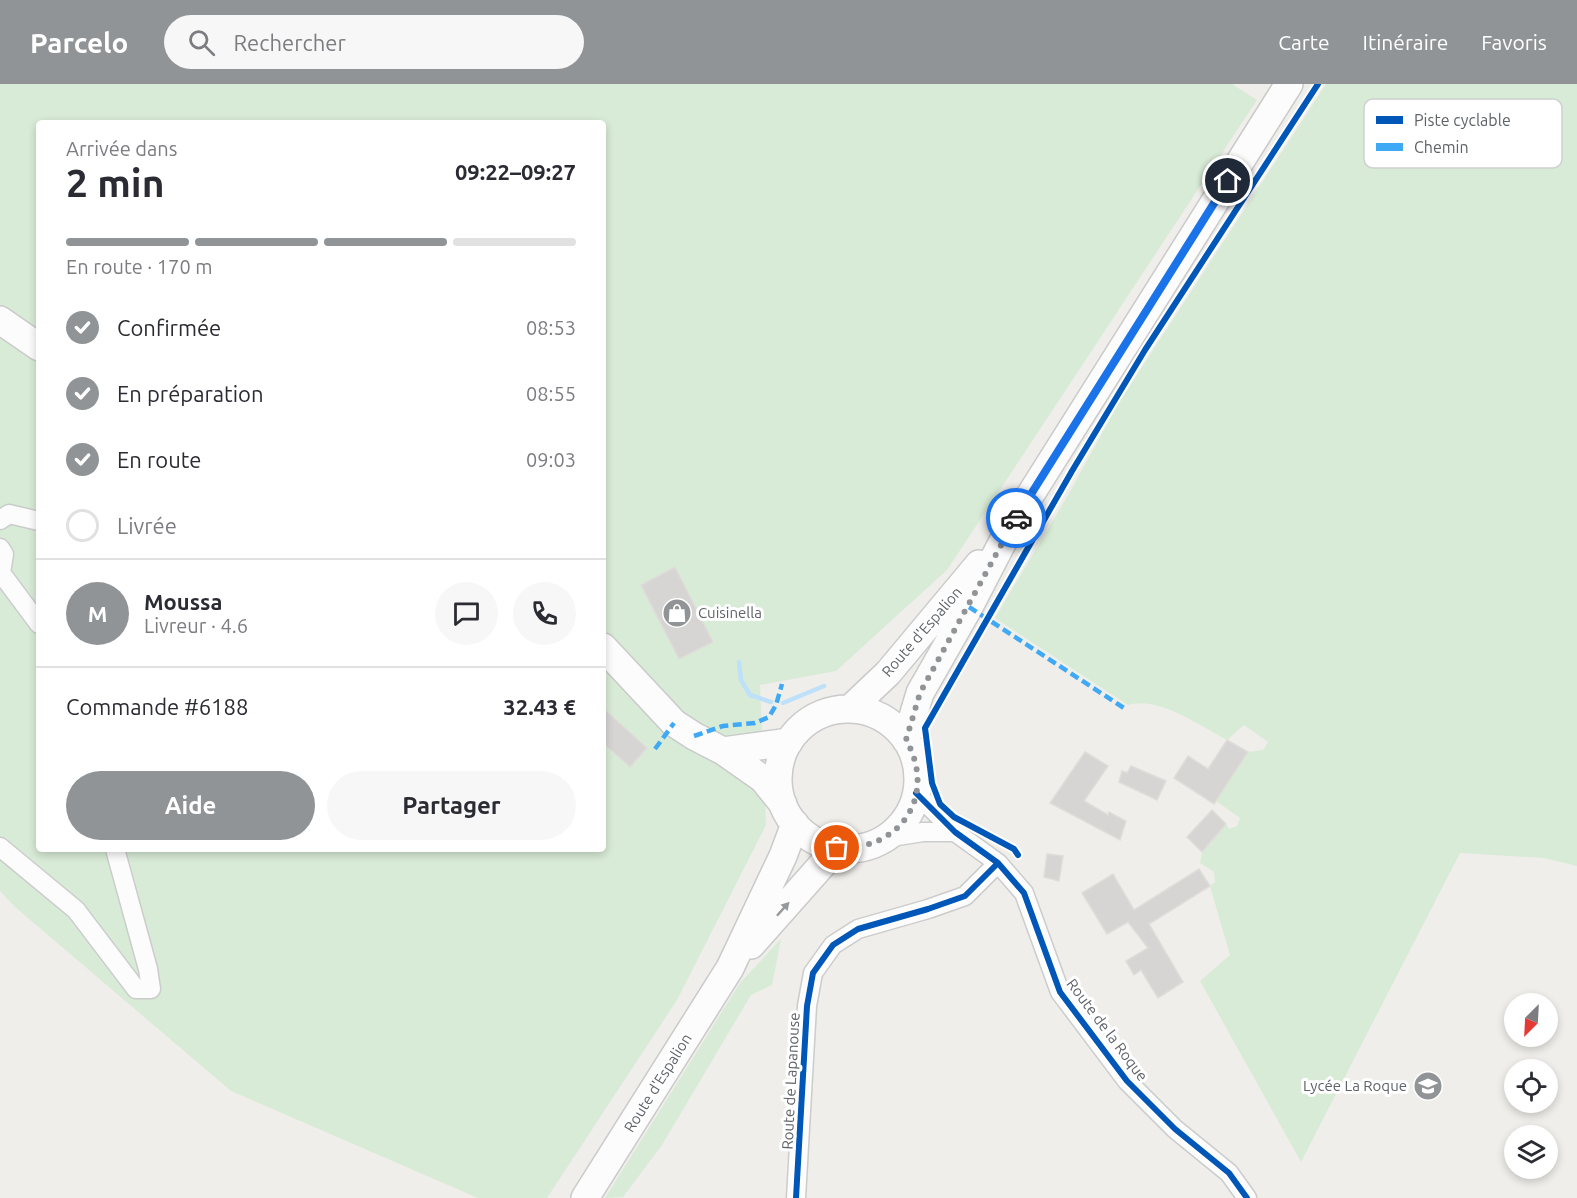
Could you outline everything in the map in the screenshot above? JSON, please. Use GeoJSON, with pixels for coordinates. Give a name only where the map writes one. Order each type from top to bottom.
{"type":"FeatureCollection","features":[{"type":"Feature","properties":{"kind":"main road","name":"Route d'Espalion"},"geometry":{"type":"LineString","coordinates":[[906,740],[920,693],[969,607],[1012,524],[1289,84]]}},
{"type":"Feature","properties":{"kind":"main road"},"geometry":{"type":"LineString","coordinates":[[0,320],[36,345]]}},
{"type":"Feature","properties":{"kind":"main road","name":"Route d'Espalion"},"geometry":{"type":"LineString","coordinates":[[850,709],[888,672],[1012,524]]}},
{"type":"Feature","properties":{"kind":"main road"},"geometry":{"type":"LineString","coordinates":[[606,650],[674,723],[723,751],[763,779],[789,815],[814,840],[837,848],[862,847],[885,838],[905,819],[916,794],[917,765],[906,740],[887,721],[863,711],[850,709],[826,712],[815,717],[800,728],[783,754],[778,780],[789,815]]}},
{"type":"Feature","properties":{"kind":"main road"},"geometry":{"type":"LineString","coordinates":[[723,751],[789,742]]}},
{"type":"Feature","properties":{"kind":"main road","name":"Route d'Espalion"},"geometry":{"type":"LineString","coordinates":[[585,1198],[730,968],[783,856],[789,815]]}},
{"type":"Feature","properties":{"kind":"main road","name":"Route d'Espalion"},"geometry":{"type":"LineString","coordinates":[[730,968],[837,848]]}},
{"type":"Feature","properties":{"kind":"street"},"geometry":{"type":"LineString","coordinates":[[0,520],[9,514],[36,520]]}},
{"type":"Feature","properties":{"kind":"street"},"geometry":{"type":"LineString","coordinates":[[0,548],[4,554],[1,573],[36,620]]}},
{"type":"Feature","properties":{"kind":"street","name":"Route de la Roque"},"geometry":{"type":"LineString","coordinates":[[916,794],[955,832],[998,863],[1023,894],[1060,992],[1127,1081],[1175,1129],[1229,1173],[1247,1198]]}},
{"type":"Feature","properties":{"kind":"street"},"geometry":{"type":"LineString","coordinates":[[885,838],[923,832],[955,832]]}},
{"type":"Feature","properties":{"kind":"street"},"geometry":{"type":"LineString","coordinates":[[0,847],[75,910],[136,989],[151,989],[148,969],[116,852]]}},
{"type":"Feature","properties":{"kind":"street","name":"Route de Lapanouse"},"geometry":{"type":"LineString","coordinates":[[796,1198],[807,1006],[813,973],[833,945],[858,929],[965,896],[998,863]]}},
{"type":"Feature","properties":{"kind":"green space"},"geometry":{"type":"Polygon","coordinates":[[[0,84],[1232,84],[1257,100],[947,570],[836,671],[760,685],[766,825],[677,1000],[547,1198],[478,1198],[231,1091],[15,907],[0,891],[0,84]]]}},
{"type":"Feature","properties":{"kind":"green space"},"geometry":{"type":"Polygon","coordinates":[[[1326,84],[1577,84],[1577,866],[1544,858],[1460,853],[1301,1162],[1200,981],[1230,955],[1210,886],[1215,882],[1214,872],[1200,863],[1202,852],[1226,824],[1229,829],[1237,826],[1240,818],[1216,801],[1248,752],[1263,750],[1268,742],[1244,725],[1227,740],[1166,708],[1140,703],[1128,705],[995,618],[1071,490],[1118,404],[1326,84]]]}},
{"type":"Feature","properties":{"kind":"green space"},"geometry":{"type":"Polygon","coordinates":[[[781,939],[772,985],[751,995],[662,1145],[623,1197],[605,1198],[740,983],[781,939]]]}},
{"type":"Feature","properties":{"kind":"building","name":"Cuisinella"},"geometry":{"type":"Polygon","coordinates":[[[675,567],[713,642],[679,659],[641,585],[675,567]]]}},
{"type":"Feature","properties":{"kind":"building"},"geometry":{"type":"Polygon","coordinates":[[[606,711],[647,748],[630,767],[606,746],[606,711]]]}},
{"type":"Feature","properties":{"kind":"building"},"geometry":{"type":"Polygon","coordinates":[[[1227,740],[1248,752],[1214,804],[1174,778],[1188,756],[1208,769],[1227,740]]]}},
{"type":"Feature","properties":{"kind":"building"},"geometry":{"type":"Polygon","coordinates":[[[1085,752],[1108,766],[1084,801],[1108,815],[1109,812],[1126,821],[1120,840],[1050,803],[1085,752]]]}},
{"type":"Feature","properties":{"kind":"building"},"geometry":{"type":"Polygon","coordinates":[[[1131,766],[1166,781],[1157,800],[1119,782],[1122,771],[1127,773],[1131,766]]]}},
{"type":"Feature","properties":{"kind":"building"},"geometry":{"type":"Polygon","coordinates":[[[1212,810],[1226,824],[1202,852],[1187,837],[1212,810]]]}},
{"type":"Feature","properties":{"kind":"building"},"geometry":{"type":"Polygon","coordinates":[[[1047,854],[1063,856],[1059,881],[1044,877],[1047,854]]]}},
{"type":"Feature","properties":{"kind":"building"},"geometry":{"type":"Polygon","coordinates":[[[1199,869],[1210,886],[1149,924],[1183,982],[1158,998],[1141,970],[1134,975],[1126,961],[1148,948],[1128,922],[1107,934],[1082,893],[1113,874],[1134,910],[1199,869]]]}},
{"type":"Feature","properties":{"kind":"waterway"},"geometry":{"type":"LineString","coordinates":[[739,662],[741,680],[750,695],[771,702]]}},
{"type":"Feature","properties":{"kind":"waterway"},"geometry":{"type":"LineString","coordinates":[[783,703],[824,686]]}},
{"type":"Feature","properties":{"kind":"marked path"},"geometry":{"type":"LineString","coordinates":[[969,607],[1127,710]]}},
{"type":"Feature","properties":{"kind":"marked path"},"geometry":{"type":"LineString","coordinates":[[694,736],[723,726],[755,723],[769,717],[776,705],[782,684]]}},
{"type":"Feature","properties":{"kind":"marked path"},"geometry":{"type":"LineString","coordinates":[[655,749],[674,723]]}},
{"type":"Feature","properties":{"kind":"cycle path"},"geometry":{"type":"LineString","coordinates":[[1018,855],[1014,849],[954,817],[940,804],[932,783],[925,728],[1072,471],[1145,350],[1318,84]]}},
{"type":"Feature","properties":{"kind":"cycle path"},"geometry":{"type":"LineString","coordinates":[[916,793],[955,832],[998,863],[1024,893],[1060,992],[1127,1081],[1175,1129],[1229,1173],[1247,1198]]}},
{"type":"Feature","properties":{"kind":"cycle path"},"geometry":{"type":"LineString","coordinates":[[796,1198],[807,1006],[813,973],[833,945],[858,929],[965,896],[998,863]]}},
{"type":"Feature","properties":{"kind":"way so far"},"geometry":{"type":"LineString","coordinates":[[837,848],[862,847],[885,838],[896,830],[912,807],[918,780],[917,765],[906,740],[920,693],[1016,518]]}},
{"type":"Feature","properties":{"kind":"place","name":"Cuisinella"},"geometry":{"type":"Point","coordinates":[677,613]}},
{"type":"Feature","properties":{"kind":"place","name":"Lycée La Roque"},"geometry":{"type":"Point","coordinates":[1428,1086]}},
{"type":"Feature","properties":{"kind":"route"},"geometry":{"type":"LineString","coordinates":[[1016,518],[1228,181]]}}]}
